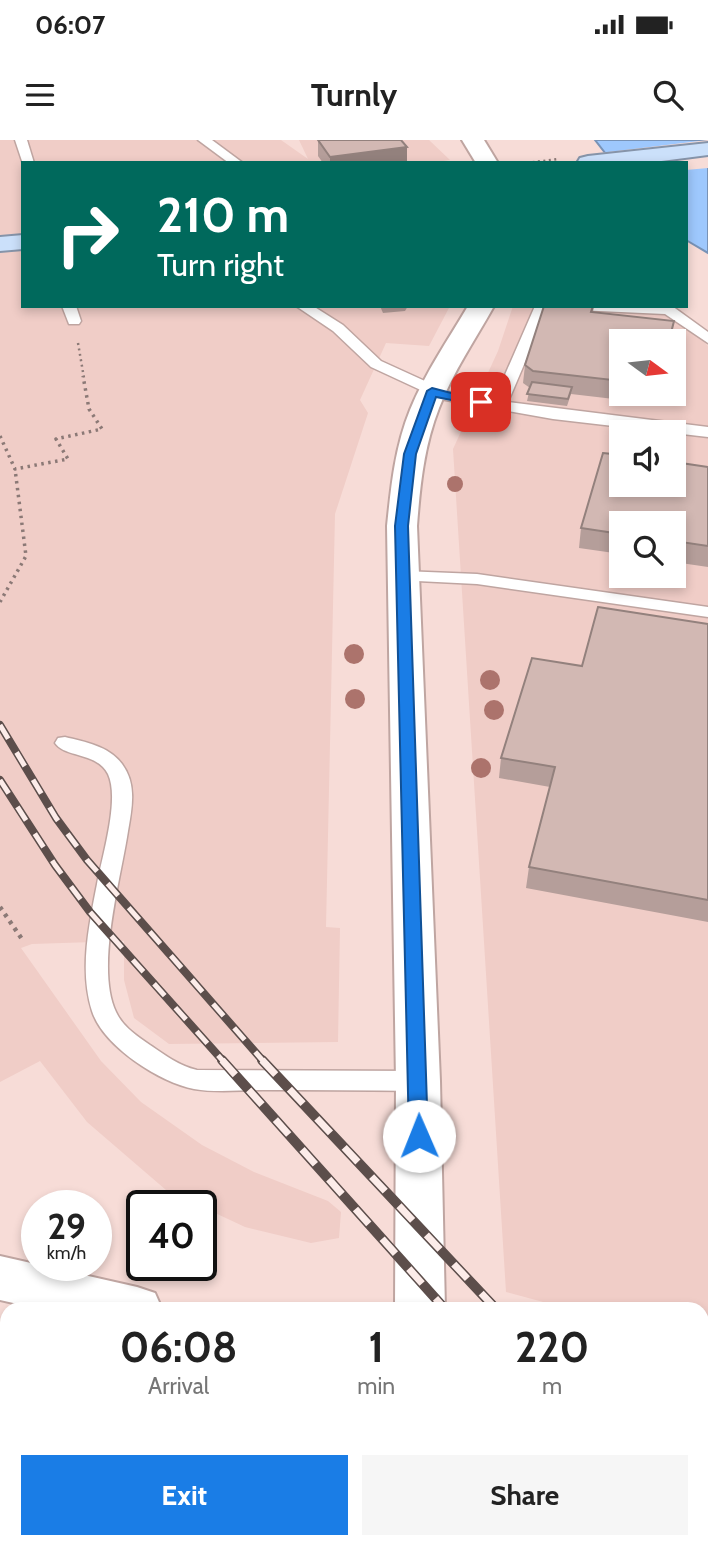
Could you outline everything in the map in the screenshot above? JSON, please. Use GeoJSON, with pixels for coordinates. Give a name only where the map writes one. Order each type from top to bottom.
{"type":"FeatureCollection","features":[{"type":"Feature","properties":{"kind":"highway"},"geometry":{"type":"LineString","coordinates":[[605,161],[708,149]]}},
{"type":"Feature","properties":{"kind":"highway"},"geometry":{"type":"LineString","coordinates":[[688,162],[708,159]]}},
{"type":"Feature","properties":{"kind":"highway"},"geometry":{"type":"LineString","coordinates":[[0,233],[21,230]]}},
{"type":"Feature","properties":{"kind":"highway"},"geometry":{"type":"LineString","coordinates":[[0,244],[21,242]]}},
{"type":"Feature","properties":{"kind":"street"},"geometry":{"type":"LineString","coordinates":[[473,140],[486,161]]}},
{"type":"Feature","properties":{"kind":"street"},"geometry":{"type":"LineString","coordinates":[[421,1302],[418,1081],[402,526],[405,480],[419,423],[432,391],[480,308]]}},
{"type":"Feature","properties":{"kind":"street"},"geometry":{"type":"LineString","coordinates":[[0,1278],[106,1302]]}},
{"type":"Feature","properties":{"kind":"lane"},"geometry":{"type":"LineString","coordinates":[[21,140],[27,161]]}},
{"type":"Feature","properties":{"kind":"lane"},"geometry":{"type":"LineString","coordinates":[[204,140],[234,161]]}},
{"type":"Feature","properties":{"kind":"lane"},"geometry":{"type":"LineString","coordinates":[[70,308],[74,321]]}},
{"type":"Feature","properties":{"kind":"lane"},"geometry":{"type":"LineString","coordinates":[[306,308],[338,328],[376,364],[445,397],[708,432]]}},
{"type":"Feature","properties":{"kind":"lane"},"geometry":{"type":"LineString","coordinates":[[499,405],[541,308]]}},
{"type":"Feature","properties":{"kind":"lane"},"geometry":{"type":"LineString","coordinates":[[665,308],[708,339]]}},
{"type":"Feature","properties":{"kind":"lane"},"geometry":{"type":"LineString","coordinates":[[403,576],[477,579],[708,612]]}},
{"type":"Feature","properties":{"kind":"lane"},"geometry":{"type":"LineString","coordinates":[[65,743],[108,758],[120,775],[122,796],[98,942],[97,980],[99,999],[117,1034],[170,1071],[197,1080],[418,1081]]}},
{"type":"Feature","properties":{"kind":"path"},"geometry":{"type":"LineString","coordinates":[[15,469],[68,459],[56,439],[102,429],[89,409],[74,321]]}},
{"type":"Feature","properties":{"kind":"path"},"geometry":{"type":"LineString","coordinates":[[0,436],[15,469],[26,556],[0,602]]}},
{"type":"Feature","properties":{"kind":"path"},"geometry":{"type":"LineString","coordinates":[[0,907],[24,942]]}},
{"type":"Feature","properties":{"kind":"shaded area"},"geometry":{"type":"Polygon","coordinates":[[[0,140],[281,140],[308,159],[299,140],[429,140],[450,160],[21,161],[21,308],[449,308],[429,346],[386,343],[360,400],[368,413],[335,514],[326,927],[340,928],[338,1042],[169,1044],[134,1018],[124,980],[124,941],[32,944],[21,948],[101,1061],[141,1102],[202,1145],[254,1172],[328,1201],[341,1212],[339,1238],[311,1243],[245,1227],[217,1214],[217,1190],[166,1190],[87,1122],[40,1061],[0,1082],[0,140]]]}},
{"type":"Feature","properties":{"kind":"shaded area"},"geometry":{"type":"Polygon","coordinates":[[[512,308],[673,308],[708,346],[708,1302],[543,1302],[506,1292],[453,449],[498,351],[512,308]]]}},
{"type":"Feature","properties":{"kind":"water"},"geometry":{"type":"Polygon","coordinates":[[[595,140],[708,140],[708,253],[688,241],[688,161],[611,161],[595,140]]]}},
{"type":"Feature","properties":{"kind":"pier"},"geometry":{"type":"Polygon","coordinates":[[[708,140],[708,168],[688,170],[688,161],[606,161],[600,153],[708,140]]]}},
{"type":"Feature","properties":{"kind":"building"},"geometry":{"type":"Polygon","coordinates":[[[318,140],[401,140],[407,147],[330,157],[318,140]]]}},
{"type":"Feature","properties":{"kind":"building"},"geometry":{"type":"Polygon","coordinates":[[[543,308],[592,308],[591,312],[674,321],[672,329],[609,329],[609,380],[533,371],[525,365],[543,308]]]}},
{"type":"Feature","properties":{"kind":"building"},"geometry":{"type":"Polygon","coordinates":[[[532,382],[572,387],[568,399],[527,394],[532,382]]]}},
{"type":"Feature","properties":{"kind":"building"},"geometry":{"type":"Polygon","coordinates":[[[603,453],[609,454],[609,497],[686,497],[686,464],[708,467],[708,546],[686,543],[686,511],[609,511],[609,532],[581,528],[603,453]]]}},
{"type":"Feature","properties":{"kind":"building"},"geometry":{"type":"Polygon","coordinates":[[[598,607],[708,624],[708,900],[529,867],[555,767],[501,758],[532,658],[582,666],[598,607]]]}},
{"type":"Feature","properties":{"kind":"railway"},"geometry":{"type":"LineString","coordinates":[[0,725],[56,818],[87,860],[264,1062]]}},
{"type":"Feature","properties":{"kind":"railway"},"geometry":{"type":"LineString","coordinates":[[0,780],[55,865],[90,912],[224,1062]]}},
{"type":"Feature","properties":{"kind":"railway"},"geometry":{"type":"LineString","coordinates":[[222,1060],[439,1302]]}},
{"type":"Feature","properties":{"kind":"railway"},"geometry":{"type":"LineString","coordinates":[[262,1060],[489,1302]]}},
{"type":"Feature","properties":{"kind":"route"},"geometry":{"type":"LineString","coordinates":[[419,1136],[402,526],[405,480],[419,423],[432,391],[445,397],[481,402]]}}]}
